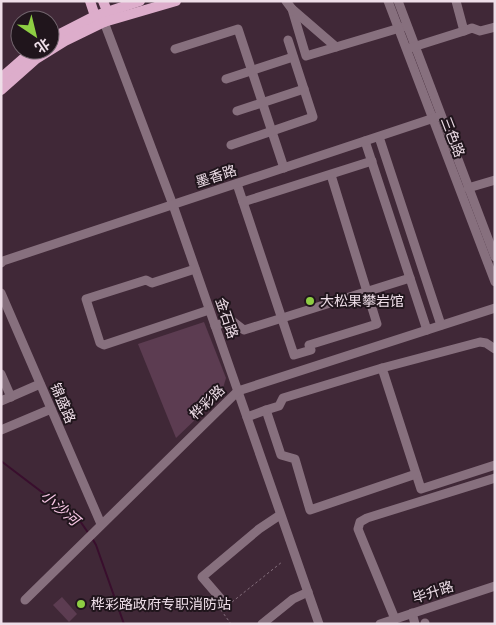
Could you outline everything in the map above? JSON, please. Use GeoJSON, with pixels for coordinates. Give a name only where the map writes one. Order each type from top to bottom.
{"type":"FeatureCollection","features":[{"type":"Feature","properties":{"kind":"main road"},"geometry":{"type":"LineString","coordinates":[[90,1],[95,16],[104,22]]}},
{"type":"Feature","properties":{"kind":"main road"},"geometry":{"type":"LineString","coordinates":[[103,1],[107,11],[104,22]]}},
{"type":"Feature","properties":{"kind":"main road"},"geometry":{"type":"LineString","coordinates":[[60,35],[95,16],[140,1]]}},
{"type":"Feature","properties":{"kind":"main road"},"geometry":{"type":"LineString","coordinates":[[1,90],[36,59],[65,41],[104,22],[176,1]]}},
{"type":"Feature","properties":{"kind":"main road"},"geometry":{"type":"LineString","coordinates":[[1,78],[22,60]]}},
{"type":"Feature","properties":{"kind":"street"},"geometry":{"type":"LineString","coordinates":[[286,1],[292,9],[336,47]]}},
{"type":"Feature","properties":{"kind":"street","name":"三色路"},"geometry":{"type":"LineString","coordinates":[[388,1],[406,50],[468,188],[495,257]]}},
{"type":"Feature","properties":{"kind":"street","name":"三色路"},"geometry":{"type":"LineString","coordinates":[[398,1],[415,46],[436,117],[495,282]]}},
{"type":"Feature","properties":{"kind":"street"},"geometry":{"type":"LineString","coordinates":[[456,1],[464,31]]}},
{"type":"Feature","properties":{"kind":"street"},"geometry":{"type":"LineString","coordinates":[[292,9],[306,56],[408,25]]}},
{"type":"Feature","properties":{"kind":"street","name":"金石路"},"geometry":{"type":"LineString","coordinates":[[104,22],[173,205],[319,624]]}},
{"type":"Feature","properties":{"kind":"street"},"geometry":{"type":"LineString","coordinates":[[406,50],[472,28],[480,31],[495,27]]}},
{"type":"Feature","properties":{"kind":"street"},"geometry":{"type":"LineString","coordinates":[[175,49],[238,29],[284,168]]}},
{"type":"Feature","properties":{"kind":"street"},"geometry":{"type":"LineString","coordinates":[[231,145],[313,117],[288,40]]}},
{"type":"Feature","properties":{"kind":"street"},"geometry":{"type":"LineString","coordinates":[[226,79],[294,58]]}},
{"type":"Feature","properties":{"kind":"street"},"geometry":{"type":"LineString","coordinates":[[237,111],[304,89]]}},
{"type":"Feature","properties":{"kind":"street","name":"墨香路"},"geometry":{"type":"LineString","coordinates":[[1,263],[436,117]]}},
{"type":"Feature","properties":{"kind":"street"},"geometry":{"type":"LineString","coordinates":[[379,137],[441,325]]}},
{"type":"Feature","properties":{"kind":"street"},"geometry":{"type":"LineString","coordinates":[[366,141],[427,330]]}},
{"type":"Feature","properties":{"kind":"street"},"geometry":{"type":"LineString","coordinates":[[243,202],[372,161]]}},
{"type":"Feature","properties":{"kind":"street"},"geometry":{"type":"LineString","coordinates":[[237,184],[294,355],[311,350],[309,344],[377,324],[330,175]]}},
{"type":"Feature","properties":{"kind":"street"},"geometry":{"type":"LineString","coordinates":[[468,188],[495,180]]}},
{"type":"Feature","properties":{"kind":"street"},"geometry":{"type":"LineString","coordinates":[[195,269],[152,282],[146,280],[86,299],[100,343],[104,345],[209,310]]}},
{"type":"Feature","properties":{"kind":"street"},"geometry":{"type":"LineString","coordinates":[[215,326],[231,320],[244,330],[410,278]]}},
{"type":"Feature","properties":{"kind":"street","name":"锦盛路"},"geometry":{"type":"LineString","coordinates":[[1,292],[101,524]]}},
{"type":"Feature","properties":{"kind":"street","name":"桦彩路"},"geometry":{"type":"LineString","coordinates":[[25,600],[238,391],[495,308]]}},
{"type":"Feature","properties":{"kind":"street"},"geometry":{"type":"LineString","coordinates":[[246,417],[279,406],[283,398],[382,368],[480,342],[486,343],[495,349]]}},
{"type":"Feature","properties":{"kind":"street"},"geometry":{"type":"LineString","coordinates":[[382,368],[420,489],[495,465]]}},
{"type":"Feature","properties":{"kind":"street"},"geometry":{"type":"LineString","coordinates":[[1,374],[11,397]]}},
{"type":"Feature","properties":{"kind":"street"},"geometry":{"type":"LineString","coordinates":[[1,401],[40,384]]}},
{"type":"Feature","properties":{"kind":"street"},"geometry":{"type":"LineString","coordinates":[[1,430],[51,409]]}},
{"type":"Feature","properties":{"kind":"street"},"geometry":{"type":"LineString","coordinates":[[266,410],[281,455],[295,459],[310,510],[416,474]]}},
{"type":"Feature","properties":{"kind":"street"},"geometry":{"type":"LineString","coordinates":[[395,619],[360,534],[358,528],[360,522],[367,518],[495,478]]}},
{"type":"Feature","properties":{"kind":"street"},"geometry":{"type":"LineString","coordinates":[[226,606],[202,577],[259,529],[280,515]]}},
{"type":"Feature","properties":{"kind":"street","name":"毕升路"},"geometry":{"type":"LineString","coordinates":[[380,624],[495,586]]}},
{"type":"Feature","properties":{"kind":"street"},"geometry":{"type":"LineString","coordinates":[[262,624],[293,599],[308,592]]}},
{"type":"Feature","properties":{"kind":"street"},"geometry":{"type":"LineString","coordinates":[[412,613],[415,624]]}},
{"type":"Feature","properties":{"kind":"path"},"geometry":{"type":"LineString","coordinates":[[231,624],[220,611],[282,562]]}},
{"type":"Feature","properties":{"kind":"shaded area"},"geometry":{"type":"Polygon","coordinates":[[[204,322],[226,378],[221,395],[176,438],[138,344],[204,322]]]}},
{"type":"Feature","properties":{"kind":"shaded area"},"geometry":{"type":"Polygon","coordinates":[[[62,597],[77,614],[69,622],[53,605],[62,597]]]}},
{"type":"Feature","properties":{"kind":"waterway","name":"小沙河"},"geometry":{"type":"LineString","coordinates":[[1,461],[80,521],[89,534]]}},
{"type":"Feature","properties":{"kind":"waterway","name":"小沙河"},"geometry":{"type":"LineString","coordinates":[[92,538],[124,624]]}},
{"type":"Feature","properties":{"kind":"place","name":"大松果攀岩馆"},"geometry":{"type":"Point","coordinates":[310,301]}},
{"type":"Feature","properties":{"kind":"place","name":"桦彩路政府专职消防站"},"geometry":{"type":"Point","coordinates":[81,604]}}]}
